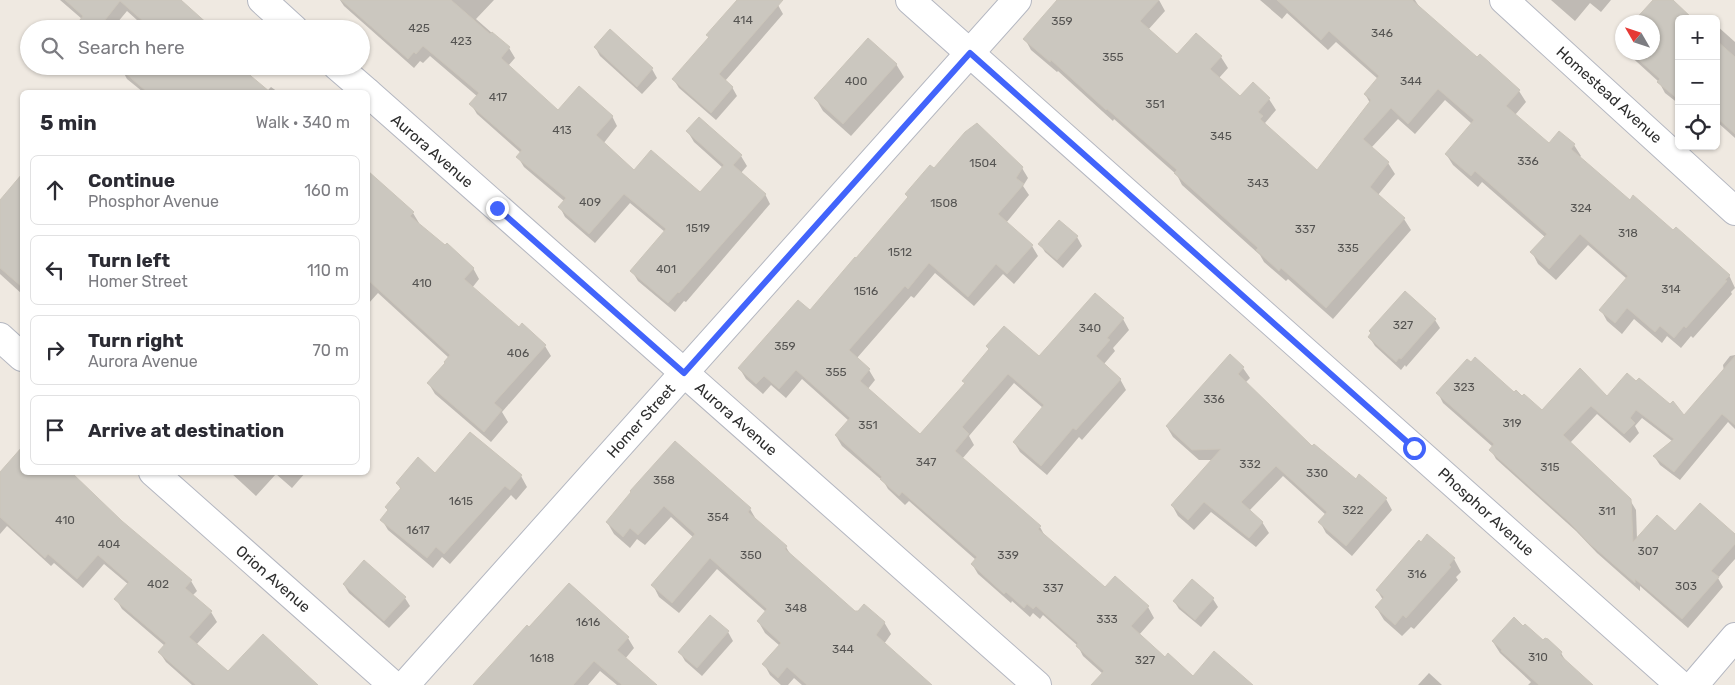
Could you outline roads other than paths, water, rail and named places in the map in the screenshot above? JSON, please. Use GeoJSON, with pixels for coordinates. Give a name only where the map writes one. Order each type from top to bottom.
{"type":"FeatureCollection","features":[{"type":"Feature","properties":{"kind":"street"},"geometry":{"type":"LineString","coordinates":[[262,0],[284,20]]}},
{"type":"Feature","properties":{"kind":"street","name":"Phosphor Avenue"},"geometry":{"type":"LineString","coordinates":[[910,0],[1680,685]]}},
{"type":"Feature","properties":{"kind":"street","name":"Homer Street"},"geometry":{"type":"LineString","coordinates":[[405,685],[1017,0]]}},
{"type":"Feature","properties":{"kind":"street","name":"Homestead Avenue"},"geometry":{"type":"LineString","coordinates":[[1504,0],[1735,211]]}},
{"type":"Feature","properties":{"kind":"street","name":"Aurora Avenue"},"geometry":{"type":"LineString","coordinates":[[347,75],[364,90]]}},
{"type":"Feature","properties":{"kind":"street","name":"Aurora Avenue"},"geometry":{"type":"LineString","coordinates":[[370,96],[1037,685]]}},
{"type":"Feature","properties":{"kind":"street"},"geometry":{"type":"LineString","coordinates":[[0,338],[20,355]]}},
{"type":"Feature","properties":{"kind":"street","name":"Orion Avenue"},"geometry":{"type":"LineString","coordinates":[[156,475],[393,685]]}},
{"type":"Feature","properties":{"kind":"street"},"geometry":{"type":"LineString","coordinates":[[1694,685],[1735,637]]}}]}
